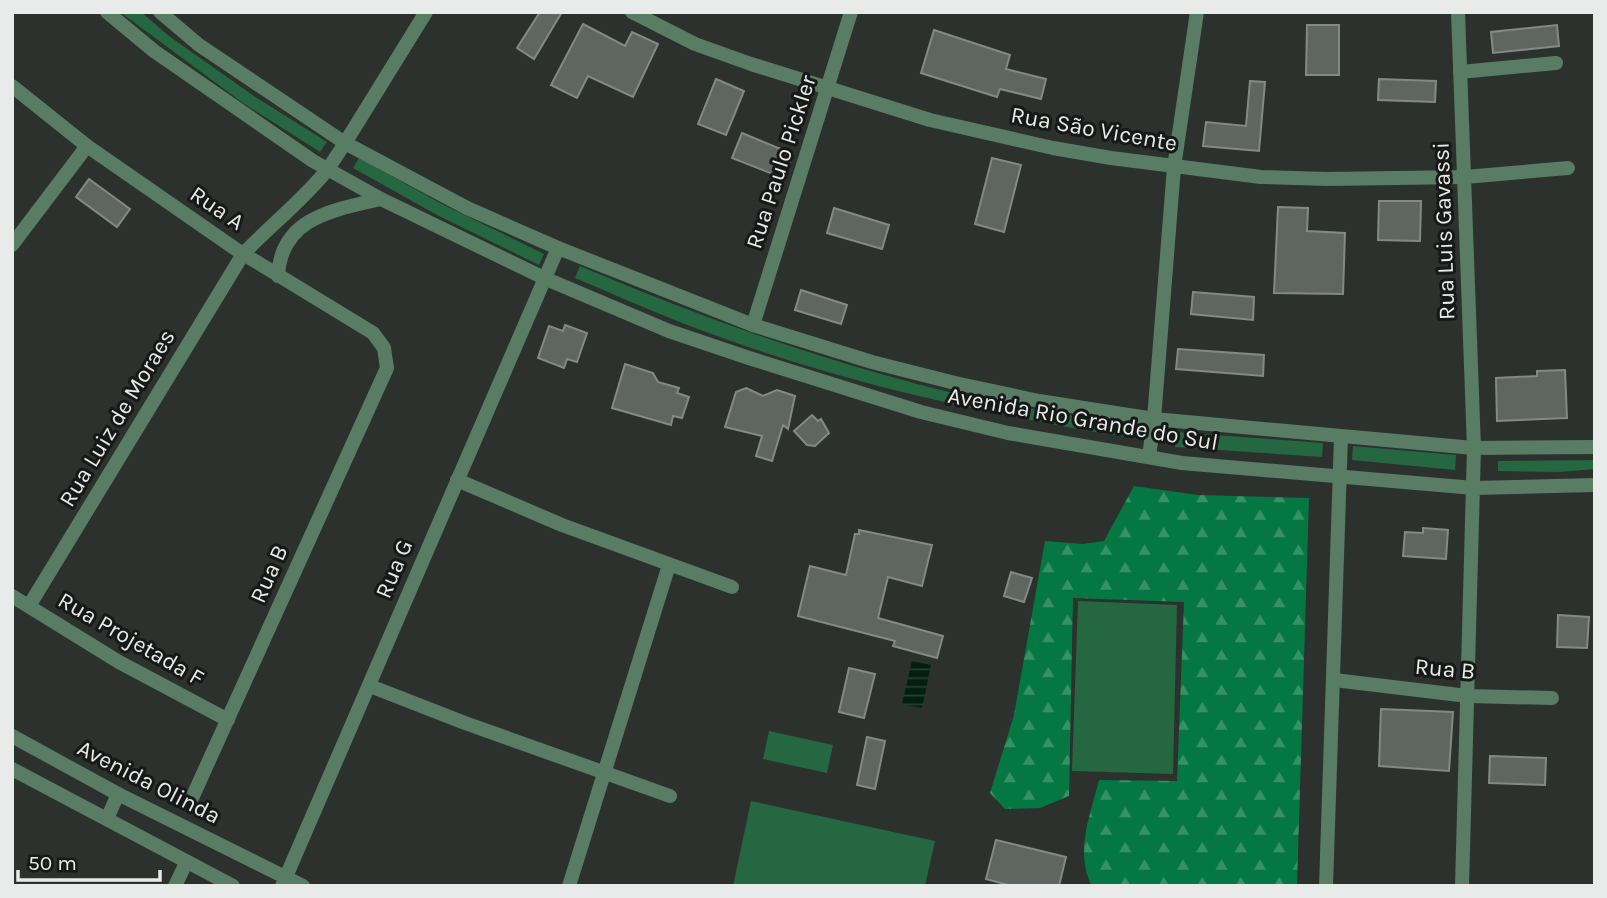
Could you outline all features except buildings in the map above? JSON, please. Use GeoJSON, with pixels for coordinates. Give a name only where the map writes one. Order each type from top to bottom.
{"type":"FeatureCollection","features":[{"type":"Feature","properties":{"kind":"street","name":"Avenida Rio Grande do Sul"},"geometry":{"type":"LineString","coordinates":[[107,12],[154,51],[328,169],[380,200],[544,278],[668,331],[921,412],[1008,433],[1182,463],[1474,488],[1595,485]]}},
{"type":"Feature","properties":{"kind":"street","name":"Avenida Rio Grande do Sul"},"geometry":{"type":"LineString","coordinates":[[160,12],[199,45],[345,143],[467,208],[558,248],[752,325],[872,362],[1039,401],[1154,419],[1474,448],[1595,447]]}},
{"type":"Feature","properties":{"kind":"street","name":"Rua Luiz de Moraes"},"geometry":{"type":"LineString","coordinates":[[29,606],[243,254],[274,222],[310,192],[328,169],[426,12]]}},
{"type":"Feature","properties":{"kind":"street","name":"Rua São Vicente"},"geometry":{"type":"LineString","coordinates":[[632,12],[695,44],[828,89],[930,120],[1053,148],[1174,167],[1261,177],[1465,177],[1568,168]]}},
{"type":"Feature","properties":{"kind":"street","name":"Rua Paulo Pickler"},"geometry":{"type":"LineString","coordinates":[[752,325],[851,12]]}},
{"type":"Feature","properties":{"kind":"street"},"geometry":{"type":"LineString","coordinates":[[1149,457],[1174,167],[1197,12]]}},
{"type":"Feature","properties":{"kind":"street","name":"Rua Luis Gavassi"},"geometry":{"type":"LineString","coordinates":[[1458,12],[1474,488]]}},
{"type":"Feature","properties":{"kind":"street"},"geometry":{"type":"LineString","coordinates":[[1461,72],[1556,63]]}},
{"type":"Feature","properties":{"kind":"street","name":"Rua A"},"geometry":{"type":"LineString","coordinates":[[12,86],[87,146],[243,254],[373,333],[384,348],[387,368]]}},
{"type":"Feature","properties":{"kind":"street"},"geometry":{"type":"LineString","coordinates":[[12,245],[87,146]]}},
{"type":"Feature","properties":{"kind":"street"},"geometry":{"type":"LineString","coordinates":[[310,192],[317,201],[332,210]]}},
{"type":"Feature","properties":{"kind":"street"},"geometry":{"type":"LineString","coordinates":[[278,276],[279,257],[289,239],[316,216],[380,200]]}},
{"type":"Feature","properties":{"kind":"street"},"geometry":{"type":"LineString","coordinates":[[544,278],[558,248]]}},
{"type":"Feature","properties":{"kind":"street","name":"Rua G"},"geometry":{"type":"LineString","coordinates":[[284,882],[544,278]]}},
{"type":"Feature","properties":{"kind":"street","name":"Rua B"},"geometry":{"type":"LineString","coordinates":[[192,798],[387,368]]}},
{"type":"Feature","properties":{"kind":"street"},"geometry":{"type":"LineString","coordinates":[[1327,886],[1341,437]]}},
{"type":"Feature","properties":{"kind":"street"},"geometry":{"type":"LineString","coordinates":[[457,481],[562,525],[732,587]]}},
{"type":"Feature","properties":{"kind":"street"},"geometry":{"type":"LineString","coordinates":[[1462,886],[1474,488]]}},
{"type":"Feature","properties":{"kind":"street"},"geometry":{"type":"LineString","coordinates":[[569,886],[669,565]]}},
{"type":"Feature","properties":{"kind":"street","name":"Rua Projetada F"},"geometry":{"type":"LineString","coordinates":[[12,596],[119,662],[228,720]]}},
{"type":"Feature","properties":{"kind":"street","name":"Rua B"},"geometry":{"type":"LineString","coordinates":[[1335,680],[1468,696],[1552,698]]}},
{"type":"Feature","properties":{"kind":"street"},"geometry":{"type":"LineString","coordinates":[[370,685],[670,796]]}},
{"type":"Feature","properties":{"kind":"street","name":"Avenida Olinda"},"geometry":{"type":"LineString","coordinates":[[12,736],[284,882],[303,886]]}},
{"type":"Feature","properties":{"kind":"street"},"geometry":{"type":"LineString","coordinates":[[12,769],[233,886]]}},
{"type":"Feature","properties":{"kind":"street"},"geometry":{"type":"LineString","coordinates":[[107,819],[118,794]]}},
{"type":"Feature","properties":{"kind":"street"},"geometry":{"type":"LineString","coordinates":[[175,886],[186,863]]}},
{"type":"Feature","properties":{"kind":"green space"},"geometry":{"type":"Polygon","coordinates":[[[120,12],[141,12],[169,36],[251,94],[327,142],[320,152],[243,103],[120,12]]]}},
{"type":"Feature","properties":{"kind":"green space"},"geometry":{"type":"Polygon","coordinates":[[[359,158],[442,204],[544,254],[539,265],[437,215],[353,168],[359,158]]]}},
{"type":"Feature","properties":{"kind":"green space"},"geometry":{"type":"Polygon","coordinates":[[[580,266],[713,319],[849,365],[965,396],[1134,426],[1132,438],[967,407],[804,365],[683,323],[575,278],[580,266]]]}},
{"type":"Feature","properties":{"kind":"green space"},"geometry":{"type":"Polygon","coordinates":[[[1176,432],[1323,443],[1322,457],[1175,447],[1176,432]]]}},
{"type":"Feature","properties":{"kind":"green space"},"geometry":{"type":"Polygon","coordinates":[[[1353,446],[1456,455],[1455,470],[1352,460],[1353,446]]]}},
{"type":"Feature","properties":{"kind":"green space"},"geometry":{"type":"Polygon","coordinates":[[[1595,460],[1595,469],[1560,472],[1498,471],[1498,461],[1595,460]]]}},
{"type":"Feature","properties":{"kind":"green space"},"geometry":{"type":"Polygon","coordinates":[[[1134,486],[1198,495],[1309,498],[1297,886],[1092,886],[1084,860],[1084,846],[1099,780],[1177,781],[1184,602],[1073,598],[1069,796],[1040,808],[1005,809],[990,793],[1014,715],[1045,541],[1083,544],[1104,541],[1134,486]]]}},
{"type":"Feature","properties":{"kind":"green space"},"geometry":{"type":"Polygon","coordinates":[[[1078,601],[1177,605],[1173,774],[1072,771],[1078,601]]]}},
{"type":"Feature","properties":{"kind":"green space"},"geometry":{"type":"Polygon","coordinates":[[[769,731],[833,745],[827,773],[763,759],[769,731]]]}},
{"type":"Feature","properties":{"kind":"green space"},"geometry":{"type":"Polygon","coordinates":[[[751,801],[935,841],[925,886],[733,886],[751,801]]]}},
{"type":"Feature","properties":{"kind":"shaded area"},"geometry":{"type":"Polygon","coordinates":[[[912,661],[931,665],[922,708],[902,704],[912,661]]]}}]}
